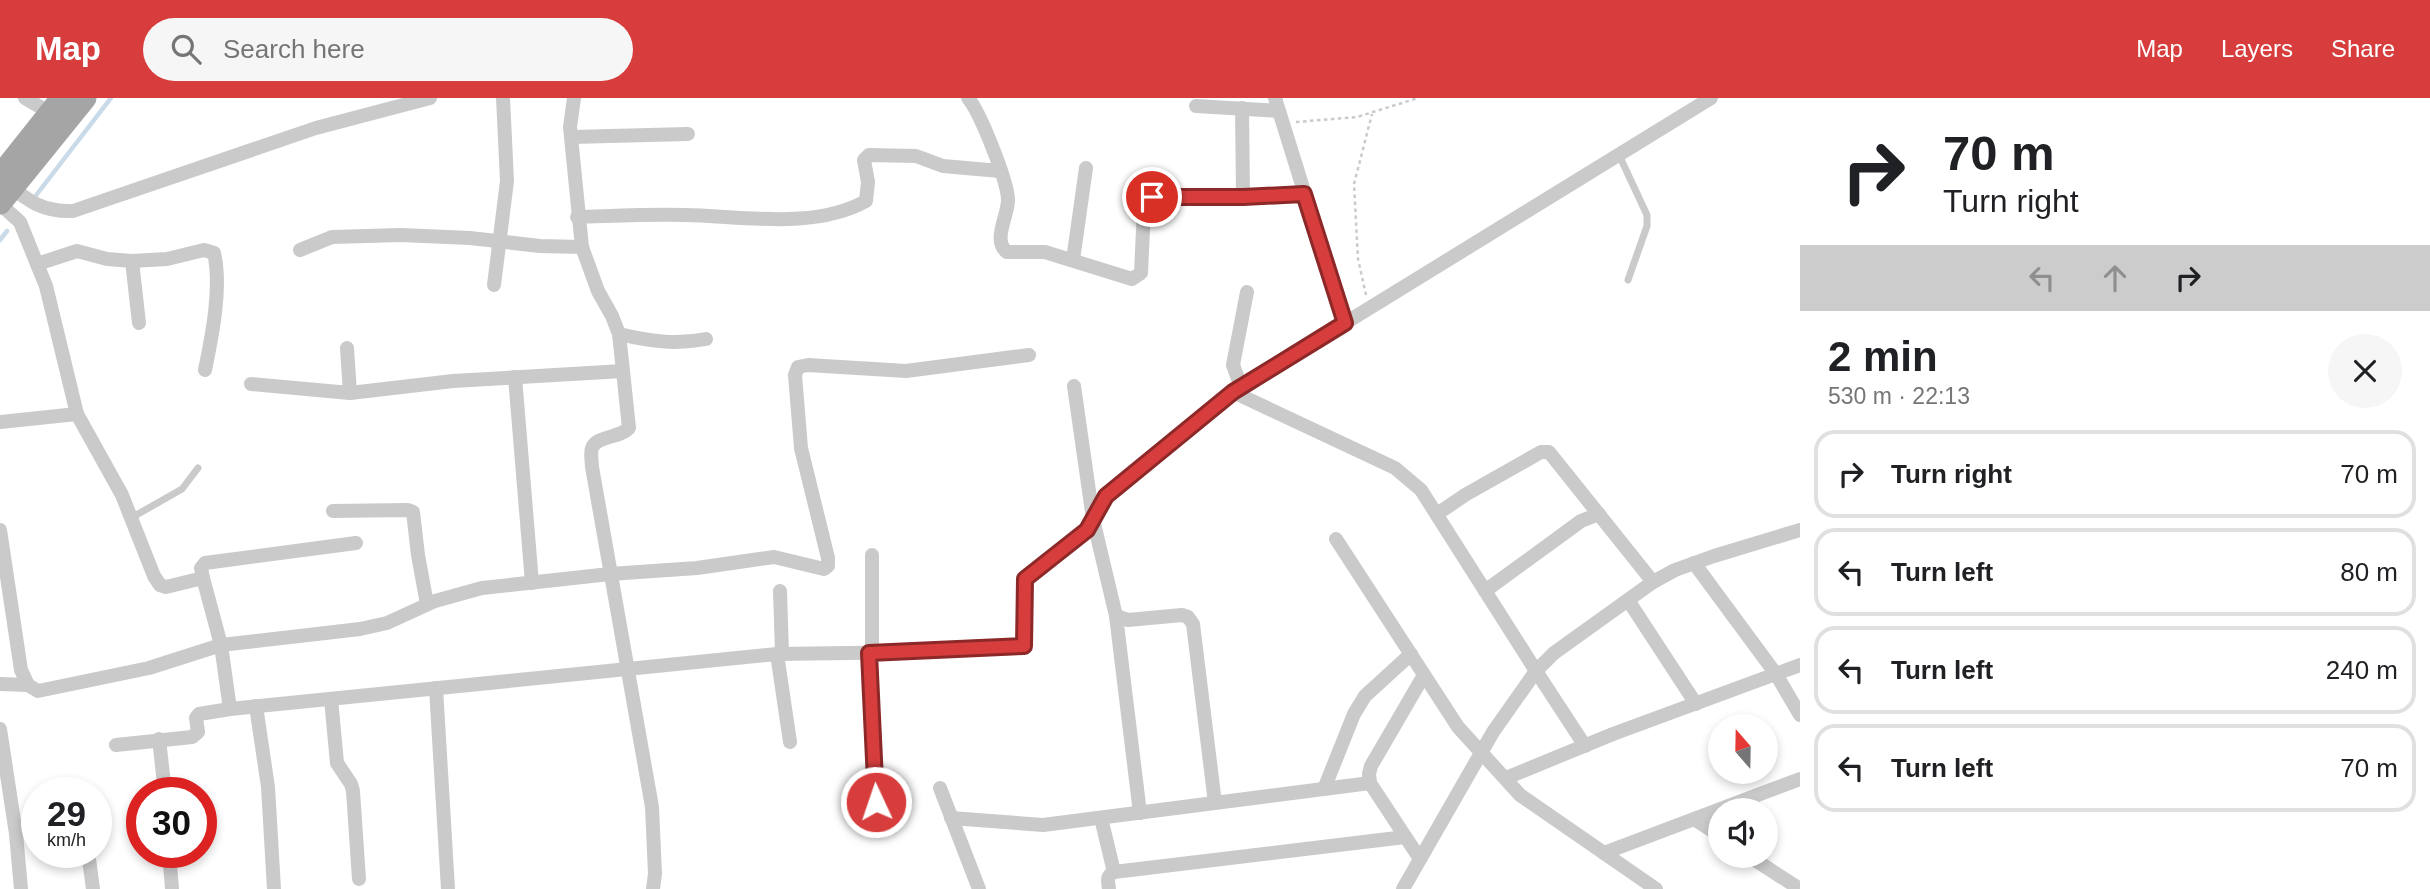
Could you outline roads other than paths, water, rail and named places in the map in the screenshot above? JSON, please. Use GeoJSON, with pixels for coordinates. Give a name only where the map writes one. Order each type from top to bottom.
{"type":"FeatureCollection","features":[{"type":"Feature","properties":{"kind":"main road"},"geometry":{"type":"LineString","coordinates":[[3,190],[59,111],[85,98]]}},
{"type":"Feature","properties":{"kind":"street"},"geometry":{"type":"LineString","coordinates":[[25,98],[59,111]]}},
{"type":"Feature","properties":{"kind":"street"},"geometry":{"type":"LineString","coordinates":[[3,190],[38,206],[56,211],[73,211],[316,128],[430,98]]}},
{"type":"Feature","properties":{"kind":"street"},"geometry":{"type":"LineString","coordinates":[[494,285],[507,181],[503,98]]}},
{"type":"Feature","properties":{"kind":"street"},"geometry":{"type":"LineString","coordinates":[[574,98],[571,136],[577,217],[582,247],[598,291],[619,334],[629,428],[618,435],[596,442],[592,448],[598,506],[652,807],[655,874],[653,889]]}},
{"type":"Feature","properties":{"kind":"street"},"geometry":{"type":"LineString","coordinates":[[968,98],[979,117],[1005,183],[1008,203],[1000,241],[1002,249],[1015,253],[1033,250],[1045,252],[1132,279],[1140,273],[1144,208],[1152,197],[1304,194]]}},
{"type":"Feature","properties":{"kind":"street"},"geometry":{"type":"LineString","coordinates":[[116,745],[194,736],[198,732],[196,718],[199,714],[256,706],[780,654],[1024,646],[1025,579],[1087,530],[1106,496],[1237,390],[1711,98]]}},
{"type":"Feature","properties":{"kind":"street"},"geometry":{"type":"LineString","coordinates":[[1196,106],[1279,110],[1345,323]]}},
{"type":"Feature","properties":{"kind":"street"},"geometry":{"type":"LineString","coordinates":[[1242,108],[1243,197]]}},
{"type":"Feature","properties":{"kind":"street"},"geometry":{"type":"LineString","coordinates":[[571,136],[688,134]]}},
{"type":"Feature","properties":{"kind":"street"},"geometry":{"type":"LineString","coordinates":[[577,217],[684,215],[813,218],[844,211],[866,201],[868,182],[864,160],[869,155],[916,156],[943,166],[1000,171]]}},
{"type":"Feature","properties":{"kind":"street"},"geometry":{"type":"LineString","coordinates":[[1073,260],[1086,168]]}},
{"type":"Feature","properties":{"kind":"street"},"geometry":{"type":"LineString","coordinates":[[3,190],[20,222],[46,286],[77,414],[122,495],[154,576],[160,585],[166,586],[203,578]]}},
{"type":"Feature","properties":{"kind":"street"},"geometry":{"type":"LineString","coordinates":[[300,250],[332,237],[401,235],[582,247]]}},
{"type":"Feature","properties":{"kind":"street"},"geometry":{"type":"LineString","coordinates":[[37,264],[77,251],[107,259],[132,261],[167,259],[204,250],[214,253],[216,292],[205,370]]}},
{"type":"Feature","properties":{"kind":"street"},"geometry":{"type":"LineString","coordinates":[[132,261],[139,323]]}},
{"type":"Feature","properties":{"kind":"street"},"geometry":{"type":"LineString","coordinates":[[1237,390],[1233,365],[1247,292]]}},
{"type":"Feature","properties":{"kind":"street"},"geometry":{"type":"LineString","coordinates":[[619,334],[648,341],[682,344],[706,340]]}},
{"type":"Feature","properties":{"kind":"street"},"geometry":{"type":"LineString","coordinates":[[347,348],[350,393]]}},
{"type":"Feature","properties":{"kind":"street"},"geometry":{"type":"LineString","coordinates":[[0,530],[21,670],[29,685],[38,691],[149,668],[221,645],[360,629],[387,623],[427,604],[482,588],[697,568],[774,557],[820,569],[828,566],[828,558],[800,440],[795,375],[798,367],[808,365],[905,371],[1029,355]]}},
{"type":"Feature","properties":{"kind":"street"},"geometry":{"type":"LineString","coordinates":[[251,384],[350,393],[453,381],[623,371]]}},
{"type":"Feature","properties":{"kind":"street"},"geometry":{"type":"LineString","coordinates":[[515,377],[532,583]]}},
{"type":"Feature","properties":{"kind":"street"},"geometry":{"type":"LineString","coordinates":[[1074,386],[1093,519],[1116,616],[1140,813]]}},
{"type":"Feature","properties":{"kind":"street"},"geometry":{"type":"LineString","coordinates":[[1237,390],[1395,468],[1421,490],[1584,746]]}},
{"type":"Feature","properties":{"kind":"street"},"geometry":{"type":"LineString","coordinates":[[0,422],[77,414]]}},
{"type":"Feature","properties":{"kind":"street"},"geometry":{"type":"LineString","coordinates":[[1437,514],[1541,452],[1553,455],[1653,582]]}},
{"type":"Feature","properties":{"kind":"street"},"geometry":{"type":"LineString","coordinates":[[333,511],[413,512],[427,604]]}},
{"type":"Feature","properties":{"kind":"street"},"geometry":{"type":"LineString","coordinates":[[1485,591],[1581,521],[1599,513]]}},
{"type":"Feature","properties":{"kind":"street"},"geometry":{"type":"LineString","coordinates":[[1403,889],[1482,752],[1536,671],[1554,653],[1653,582],[1694,563],[1800,530]]}},
{"type":"Feature","properties":{"kind":"street"},"geometry":{"type":"LineString","coordinates":[[1336,539],[1458,727],[1520,794],[1656,889]]}},
{"type":"Feature","properties":{"kind":"street"},"geometry":{"type":"LineString","coordinates":[[230,709],[221,645],[201,568],[205,563],[356,543]]}},
{"type":"Feature","properties":{"kind":"street"},"geometry":{"type":"LineString","coordinates":[[872,555],[870,653],[876,802]]}},
{"type":"Feature","properties":{"kind":"street"},"geometry":{"type":"LineString","coordinates":[[1694,563],[1776,674],[1800,715]]}},
{"type":"Feature","properties":{"kind":"street"},"geometry":{"type":"LineString","coordinates":[[780,591],[780,654],[790,742]]}},
{"type":"Feature","properties":{"kind":"street"},"geometry":{"type":"LineString","coordinates":[[1629,600],[1696,704]]}},
{"type":"Feature","properties":{"kind":"street"},"geometry":{"type":"LineString","coordinates":[[1116,616],[1128,620],[1182,615],[1188,617],[1193,624],[1215,803]]}},
{"type":"Feature","properties":{"kind":"street"},"geometry":{"type":"LineString","coordinates":[[1324,789],[1354,714],[1365,696],[1410,654]]}},
{"type":"Feature","properties":{"kind":"street"},"geometry":{"type":"LineString","coordinates":[[1506,778],[1800,665]]}},
{"type":"Feature","properties":{"kind":"street"},"geometry":{"type":"LineString","coordinates":[[1420,859],[1370,782],[1369,774],[1371,766],[1424,675]]}},
{"type":"Feature","properties":{"kind":"street"},"geometry":{"type":"LineString","coordinates":[[0,684],[29,685]]}},
{"type":"Feature","properties":{"kind":"street"},"geometry":{"type":"LineString","coordinates":[[436,688],[448,889]]}},
{"type":"Feature","properties":{"kind":"street"},"geometry":{"type":"LineString","coordinates":[[331,699],[337,763],[353,791],[359,879]]}},
{"type":"Feature","properties":{"kind":"street"},"geometry":{"type":"LineString","coordinates":[[256,706],[268,787],[274,889]]}},
{"type":"Feature","properties":{"kind":"street"},"geometry":{"type":"LineString","coordinates":[[0,729],[13,807],[22,889]]}},
{"type":"Feature","properties":{"kind":"street"},"geometry":{"type":"LineString","coordinates":[[159,739],[163,777]]}},
{"type":"Feature","properties":{"kind":"street"},"geometry":{"type":"LineString","coordinates":[[1604,853],[1800,779]]}},
{"type":"Feature","properties":{"kind":"street"},"geometry":{"type":"LineString","coordinates":[[951,818],[1043,825],[1370,782]]}},
{"type":"Feature","properties":{"kind":"street"},"geometry":{"type":"LineString","coordinates":[[940,788],[979,889]]}},
{"type":"Feature","properties":{"kind":"street"},"geometry":{"type":"LineString","coordinates":[[1101,818],[1114,872]]}},
{"type":"Feature","properties":{"kind":"street"},"geometry":{"type":"LineString","coordinates":[[1694,819],[1708,828]]}},
{"type":"Feature","properties":{"kind":"street"},"geometry":{"type":"LineString","coordinates":[[1109,889],[1107,880],[1114,872],[1405,836]]}},
{"type":"Feature","properties":{"kind":"street"},"geometry":{"type":"LineString","coordinates":[[90,868],[93,889]]}},
{"type":"Feature","properties":{"kind":"street"},"geometry":{"type":"LineString","coordinates":[[170,868],[172,889]]}},
{"type":"Feature","properties":{"kind":"street"},"geometry":{"type":"LineString","coordinates":[[1768,868],[1800,889]]}},
{"type":"Feature","properties":{"kind":"lane"},"geometry":{"type":"LineString","coordinates":[[1619,155],[1647,215],[1647,226],[1628,280]]}},
{"type":"Feature","properties":{"kind":"lane"},"geometry":{"type":"LineString","coordinates":[[131,518],[182,489],[198,468]]}},
{"type":"Feature","properties":{"kind":"waterway"},"geometry":{"type":"LineString","coordinates":[[34,198],[111,98]]}},
{"type":"Feature","properties":{"kind":"waterway"},"geometry":{"type":"LineString","coordinates":[[0,240],[7,231]]}}]}
